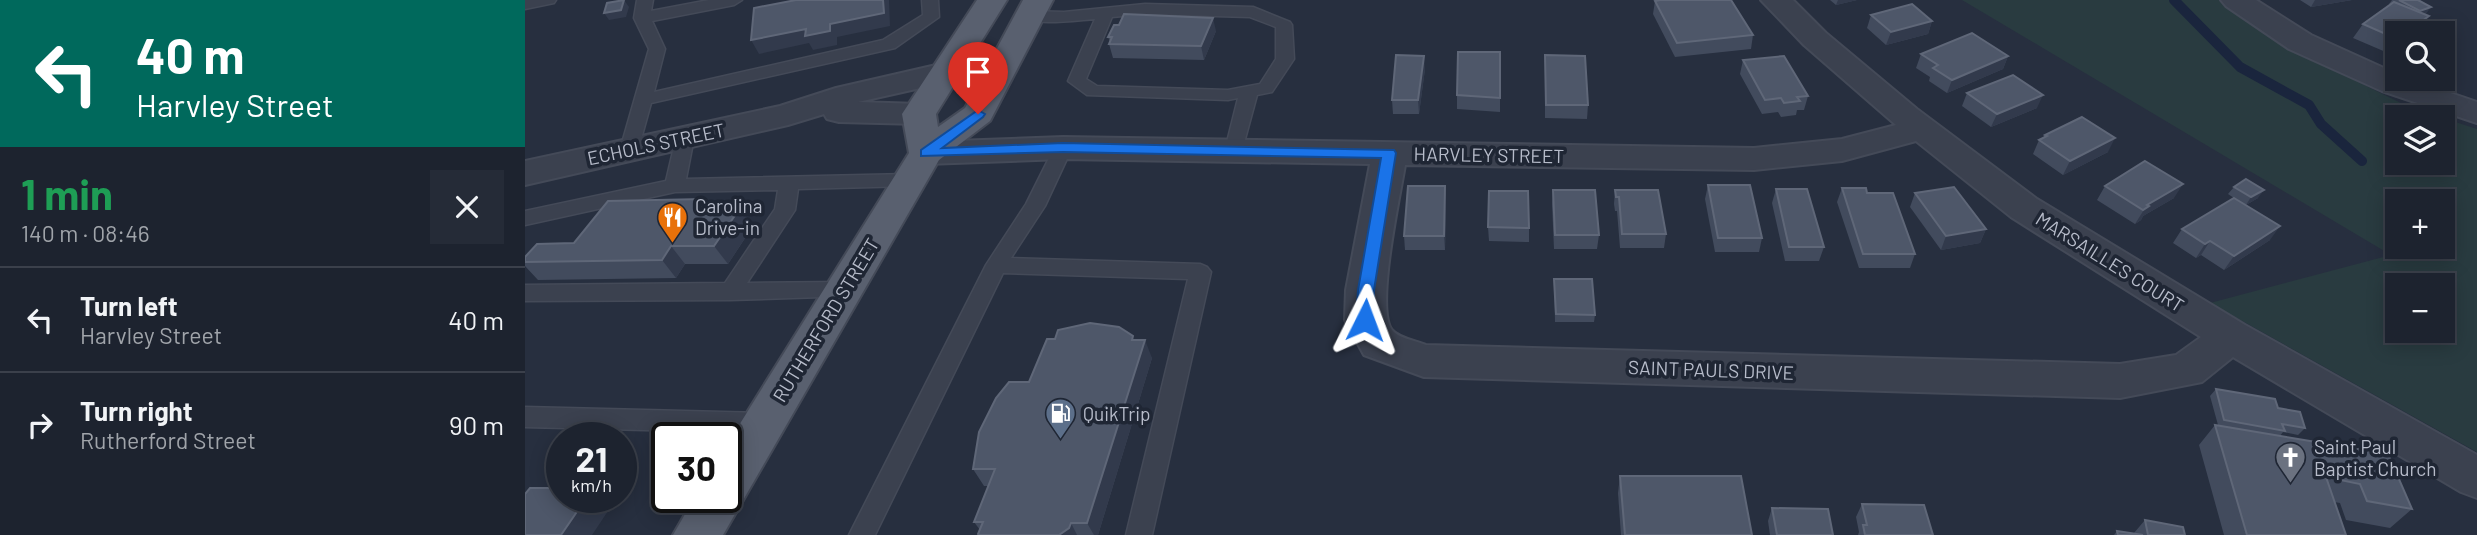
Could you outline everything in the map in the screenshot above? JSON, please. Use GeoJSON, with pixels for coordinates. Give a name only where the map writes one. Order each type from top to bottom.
{"type":"FeatureCollection","features":[{"type":"Feature","properties":{"kind":"main road"},"geometry":{"type":"LineString","coordinates":[[918,167],[919,114],[992,0]]}},
{"type":"Feature","properties":{"kind":"main road","name":"RUTHERFORD STREET"},"geometry":{"type":"LineString","coordinates":[[742,461],[918,167],[978,114],[1033,8]]}},
{"type":"Feature","properties":{"kind":"main road"},"geometry":{"type":"LineString","coordinates":[[697,535],[710,513]]}},
{"type":"Feature","properties":{"kind":"street","name":"MARSAILLES COURT"},"geometry":{"type":"LineString","coordinates":[[1776,0],[1815,39],[1922,129],[2024,208],[2231,337],[2477,478]]}},
{"type":"Feature","properties":{"kind":"street"},"geometry":{"type":"LineString","coordinates":[[2236,0],[2300,42],[2393,84],[2477,113]]}},
{"type":"Feature","properties":{"kind":"street","name":"ECHOLS STREET"},"geometry":{"type":"LineString","coordinates":[[525,173],[788,115],[847,95],[944,73]]}},
{"type":"Feature","properties":{"kind":"street","name":"ECHOLS STREET"},"geometry":{"type":"LineString","coordinates":[[788,115],[872,111],[919,114]]}},
{"type":"Feature","properties":{"kind":"street","name":"HARVLEY STREET"},"geometry":{"type":"LineString","coordinates":[[918,167],[1063,148],[1754,159],[1842,150],[1922,129]]}},
{"type":"Feature","properties":{"kind":"street","name":"SAINT PAULS DRIVE"},"geometry":{"type":"LineString","coordinates":[[1389,153],[1366,290],[1365,320],[1379,344],[1424,361],[2120,381],[2187,370],[2231,337]]}},
{"type":"Feature","properties":{"kind":"lane"},"geometry":{"type":"LineString","coordinates":[[525,4],[548,0]]}},
{"type":"Feature","properties":{"kind":"lane"},"geometry":{"type":"LineString","coordinates":[[629,150],[657,49],[642,18],[645,0]]}},
{"type":"Feature","properties":{"kind":"lane"},"geometry":{"type":"LineString","coordinates":[[642,18],[734,0]]}},
{"type":"Feature","properties":{"kind":"lane"},"geometry":{"type":"LineString","coordinates":[[1085,0],[1107,12]]}},
{"type":"Feature","properties":{"kind":"lane"},"geometry":{"type":"LineString","coordinates":[[642,100],[889,44],[930,8]]}},
{"type":"Feature","properties":{"kind":"lane"},"geometry":{"type":"LineString","coordinates":[[1033,8],[1064,17],[1107,12],[1145,9],[1253,12],[1284,25],[1285,59],[1266,88],[1228,95],[1093,91],[1077,81],[1107,12]]}},
{"type":"Feature","properties":{"kind":"lane"},"geometry":{"type":"LineString","coordinates":[[1234,150],[1249,91]]}},
{"type":"Feature","properties":{"kind":"lane"},"geometry":{"type":"LineString","coordinates":[[675,186],[685,138]]}},
{"type":"Feature","properties":{"kind":"lane"},"geometry":{"type":"LineString","coordinates":[[862,535],[996,265],[1035,206],[1063,148]]}},
{"type":"Feature","properties":{"kind":"lane"},"geometry":{"type":"LineString","coordinates":[[525,218],[675,186],[789,182],[918,167]]}},
{"type":"Feature","properties":{"kind":"lane"},"geometry":{"type":"LineString","coordinates":[[730,292],[785,210],[789,182]]}},
{"type":"Feature","properties":{"kind":"lane"},"geometry":{"type":"LineString","coordinates":[[996,265],[1200,272],[1139,535]]}},
{"type":"Feature","properties":{"kind":"lane"},"geometry":{"type":"LineString","coordinates":[[525,293],[845,290]]}},
{"type":"Feature","properties":{"kind":"lane"},"geometry":{"type":"LineString","coordinates":[[525,417],[765,423]]}},
{"type":"Feature","properties":{"kind":"shaded area"},"geometry":{"type":"Polygon","coordinates":[[[1962,0],[2221,0],[2285,46],[2405,105],[2385,105],[2385,175],[2455,175],[2455,122],[2477,129],[2477,452],[2210,303],[2385,257],[2385,259],[2455,259],[2455,189],[2385,189],[2385,251],[1962,0]]]}},
{"type":"Feature","properties":{"kind":"building"},"geometry":{"type":"Polygon","coordinates":[[[624,0],[621,10],[604,13],[607,3],[624,0]]]}},
{"type":"Feature","properties":{"kind":"building"},"geometry":{"type":"Polygon","coordinates":[[[796,0],[883,0],[884,13],[830,24],[830,31],[805,36],[806,29],[751,40],[754,8],[796,0]]]}},
{"type":"Feature","properties":{"kind":"building"},"geometry":{"type":"Polygon","coordinates":[[[1731,0],[1753,35],[1677,43],[1655,1],[1731,0]]]}},
{"type":"Feature","properties":{"kind":"building"},"geometry":{"type":"Polygon","coordinates":[[[2399,0],[2418,0],[2431,7],[2420,11],[2399,0]]]}},
{"type":"Feature","properties":{"kind":"building"},"geometry":{"type":"Polygon","coordinates":[[[2394,2],[2429,16],[2422,21],[2385,21],[2385,34],[2363,24],[2394,2]]]}},
{"type":"Feature","properties":{"kind":"building"},"geometry":{"type":"Polygon","coordinates":[[[1912,4],[1932,21],[1891,32],[1871,15],[1912,4]]]}},
{"type":"Feature","properties":{"kind":"building"},"geometry":{"type":"Polygon","coordinates":[[[1124,14],[1213,18],[1201,46],[1109,44],[1112,37],[1108,37],[1114,25],[1119,25],[1124,14]]]}},
{"type":"Feature","properties":{"kind":"building"},"geometry":{"type":"Polygon","coordinates":[[[1972,33],[2008,56],[1952,80],[1933,68],[1938,65],[1921,54],[1972,33]]]}},
{"type":"Feature","properties":{"kind":"building"},"geometry":{"type":"Polygon","coordinates":[[[1458,52],[1500,52],[1500,98],[1457,95],[1458,52]]]}},
{"type":"Feature","properties":{"kind":"building"},"geometry":{"type":"Polygon","coordinates":[[[1396,55],[1424,56],[1418,100],[1392,100],[1396,55]]]}},
{"type":"Feature","properties":{"kind":"building"},"geometry":{"type":"Polygon","coordinates":[[[1545,55],[1585,56],[1588,105],[1546,105],[1545,55]]]}},
{"type":"Feature","properties":{"kind":"building"},"geometry":{"type":"Polygon","coordinates":[[[1784,56],[1808,96],[1797,97],[1800,101],[1784,103],[1781,98],[1765,100],[1743,60],[1784,56]]]}},
{"type":"Feature","properties":{"kind":"building"},"geometry":{"type":"Polygon","coordinates":[[[2013,75],[2043,95],[1997,114],[1967,93],[2013,75]]]}},
{"type":"Feature","properties":{"kind":"building"},"geometry":{"type":"Polygon","coordinates":[[[2082,117],[2115,138],[2070,161],[2039,140],[2047,136],[2045,135],[2082,117]]]}},
{"type":"Feature","properties":{"kind":"building"},"geometry":{"type":"Polygon","coordinates":[[[2145,161],[2183,184],[2143,210],[2105,186],[2145,161]]]}},
{"type":"Feature","properties":{"kind":"building"},"geometry":{"type":"Polygon","coordinates":[[[2246,179],[2264,190],[2251,197],[2234,187],[2246,179]]]}},
{"type":"Feature","properties":{"kind":"building"},"geometry":{"type":"Polygon","coordinates":[[[1708,185],[1750,185],[1762,238],[1718,238],[1708,185]]]}},
{"type":"Feature","properties":{"kind":"building"},"geometry":{"type":"Polygon","coordinates":[[[1408,186],[1445,186],[1444,236],[1404,236],[1408,186]]]}},
{"type":"Feature","properties":{"kind":"building"},"geometry":{"type":"Polygon","coordinates":[[[1954,187],[1986,229],[1946,236],[1915,193],[1954,187]]]}},
{"type":"Feature","properties":{"kind":"building"},"geometry":{"type":"Polygon","coordinates":[[[1842,188],[1866,188],[1867,193],[1893,193],[1915,254],[1863,254],[1842,188]]]}},
{"type":"Feature","properties":{"kind":"building"},"geometry":{"type":"Polygon","coordinates":[[[1776,189],[1807,189],[1824,247],[1789,247],[1776,189]]]}},
{"type":"Feature","properties":{"kind":"building"},"geometry":{"type":"Polygon","coordinates":[[[1553,190],[1595,190],[1599,235],[1555,235],[1553,190]]]}},
{"type":"Feature","properties":{"kind":"building"},"geometry":{"type":"Polygon","coordinates":[[[1615,190],[1658,190],[1666,234],[1622,234],[1619,197],[1616,197],[1615,190]]]}},
{"type":"Feature","properties":{"kind":"building"},"geometry":{"type":"Polygon","coordinates":[[[1489,191],[1528,191],[1529,228],[1488,227],[1489,191]]]}},
{"type":"Feature","properties":{"kind":"building"},"geometry":{"type":"Polygon","coordinates":[[[2234,198],[2280,226],[2234,256],[2210,241],[2205,244],[2182,229],[2234,198]]]}},
{"type":"Feature","properties":{"kind":"building"},"geometry":{"type":"Polygon","coordinates":[[[703,199],[695,209],[740,208],[714,246],[671,246],[662,260],[525,262],[525,257],[537,244],[574,243],[608,201],[703,199]]]}},
{"type":"Feature","properties":{"kind":"building"},"geometry":{"type":"Polygon","coordinates":[[[1554,279],[1592,279],[1595,315],[1556,314],[1554,279]]]}},
{"type":"Feature","properties":{"kind":"building","name":"QuikTrip"},"geometry":{"type":"Polygon","coordinates":[[[1090,323],[1119,327],[1133,336],[1132,340],[1145,340],[1087,523],[1071,523],[1069,528],[1059,535],[979,535],[983,522],[974,522],[995,469],[973,469],[979,432],[996,398],[1009,382],[1029,382],[1047,339],[1055,339],[1058,330],[1090,323]]]}},
{"type":"Feature","properties":{"kind":"building"},"geometry":{"type":"Polygon","coordinates":[[[2216,389],[2275,399],[2278,408],[2300,412],[2305,428],[2282,424],[2285,431],[2224,420],[2216,389]]]}},
{"type":"Feature","properties":{"kind":"building"},"geometry":{"type":"Polygon","coordinates":[[[2215,425],[2388,454],[2412,509],[2367,501],[2360,484],[2326,477],[2346,535],[2247,535],[2215,425]]]}},
{"type":"Feature","properties":{"kind":"building"},"geometry":{"type":"Polygon","coordinates":[[[1620,476],[1741,476],[1752,535],[1625,535],[1620,476]]]}},
{"type":"Feature","properties":{"kind":"building"},"geometry":{"type":"Polygon","coordinates":[[[530,488],[546,488],[546,513],[576,513],[561,535],[525,535],[525,494],[530,488]]]}},
{"type":"Feature","properties":{"kind":"building"},"geometry":{"type":"Polygon","coordinates":[[[1862,504],[1924,505],[1933,535],[1865,535],[1863,525],[1867,525],[1862,504]]]}},
{"type":"Feature","properties":{"kind":"building"},"geometry":{"type":"Polygon","coordinates":[[[1772,508],[1828,509],[1833,535],[1777,535],[1772,508]]]}},
{"type":"Feature","properties":{"kind":"building"},"geometry":{"type":"Polygon","coordinates":[[[2145,520],[2183,527],[2185,535],[2148,535],[2145,520]]]}},
{"type":"Feature","properties":{"kind":"building"},"geometry":{"type":"Polygon","coordinates":[[[2117,531],[2143,535],[2118,535],[2117,531]]]}},
{"type":"Feature","properties":{"kind":"waterway"},"geometry":{"type":"LineString","coordinates":[[2174,0],[2240,67],[2309,105],[2321,124],[2362,161]]}},
{"type":"Feature","properties":{"kind":"place","name":"Carolina Drive-in"},"geometry":{"type":"Point","coordinates":[672,244]}},
{"type":"Feature","properties":{"kind":"place","name":"QuikTrip"},"geometry":{"type":"Point","coordinates":[1060,441]}},
{"type":"Feature","properties":{"kind":"place","name":"Saint Paul Baptist Church"},"geometry":{"type":"Point","coordinates":[2291,485]}},
{"type":"Feature","properties":{"kind":"route"},"geometry":{"type":"LineString","coordinates":[[978,114],[926,153],[1063,148],[1389,153],[1366,290],[1365,320]]}}]}
